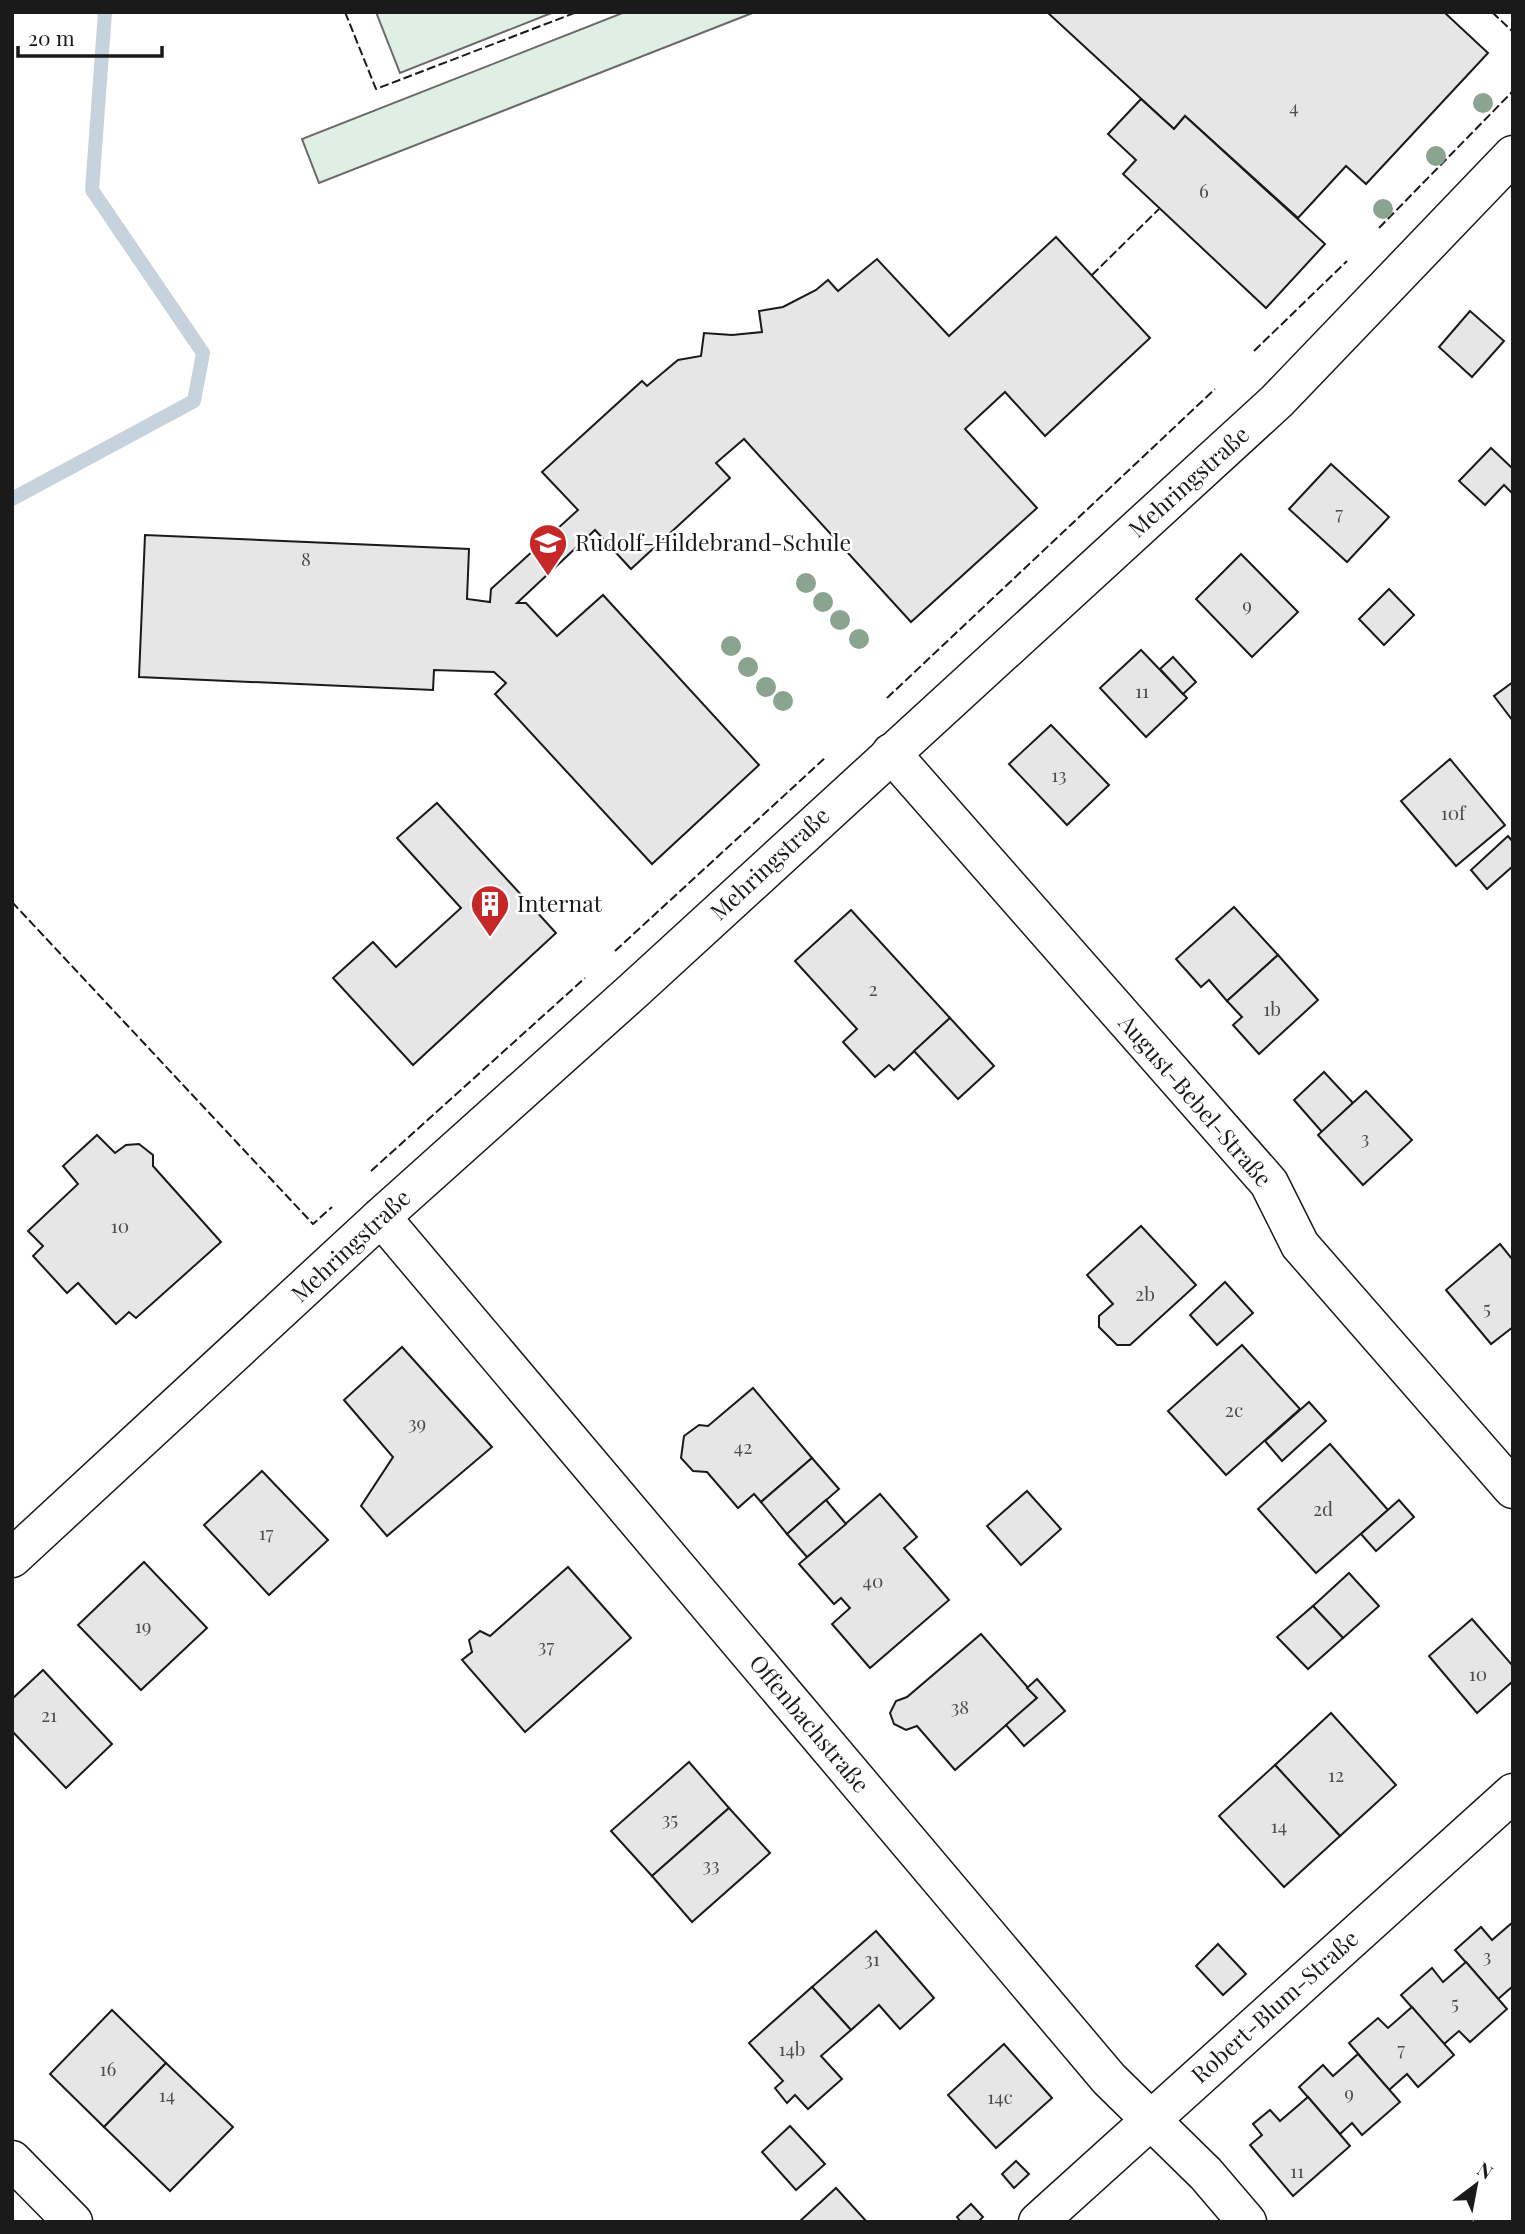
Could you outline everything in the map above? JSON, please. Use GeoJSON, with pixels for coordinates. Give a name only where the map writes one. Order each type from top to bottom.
{"type":"FeatureCollection","features":[{"type":"Feature","properties":{"kind":"street","name":"Mehringstraße"},"geometry":{"type":"LineString","coordinates":[[12,1558],[381,1217],[632,992],[1278,401],[1513,155]]}},
{"type":"Feature","properties":{"kind":"street","name":"August-Bebel-Straße"},"geometry":{"type":"LineString","coordinates":[[891,753],[1269,1183],[1300,1245],[1513,1489]]}},
{"type":"Feature","properties":{"kind":"street","name":"Offenbachstraße"},"geometry":{"type":"LineString","coordinates":[[381,1217],[1109,2079],[1206,2174],[1247,2222]]}},
{"type":"Feature","properties":{"kind":"street","name":"Robert-Blum-Straße"},"geometry":{"type":"LineString","coordinates":[[1038,2222],[1513,1794]]}},
{"type":"Feature","properties":{"kind":"street"},"geometry":{"type":"LineString","coordinates":[[12,2160],[73,2222]]}},
{"type":"Feature","properties":{"kind":"green space"},"geometry":{"type":"Polygon","coordinates":[[[376,12],[554,12],[400,73],[376,12]]]}},
{"type":"Feature","properties":{"kind":"green space"},"geometry":{"type":"Polygon","coordinates":[[[625,12],[755,12],[319,183],[302,139],[625,12]]]}},
{"type":"Feature","properties":{"kind":"building"},"geometry":{"type":"Polygon","coordinates":[[[1047,12],[1444,12],[1488,53],[1366,184],[1346,166],[1298,218],[1185,116],[1174,129],[1047,12]]]}},
{"type":"Feature","properties":{"kind":"building"},"geometry":{"type":"Polygon","coordinates":[[[1141,99],[1174,129],[1185,116],[1325,244],[1266,308],[1123,174],[1136,160],[1108,134],[1141,99]]]}},
{"type":"Feature","properties":{"kind":"building"},"geometry":{"type":"Polygon","coordinates":[[[1056,237],[1150,338],[1045,436],[1005,392],[965,429],[1037,508],[911,622],[744,439],[716,463],[730,478],[631,569],[595,530],[517,603],[526,603],[557,636],[603,595],[759,765],[652,864],[495,694],[506,683],[494,672],[434,670],[433,690],[139,677],[145,535],[469,549],[467,599],[490,602],[491,589],[578,510],[542,472],[642,381],[647,386],[678,360],[701,356],[704,333],[732,335],[762,332],[759,311],[783,307],[816,290],[828,280],[838,291],[877,259],[949,336],[1056,237]]]}},
{"type":"Feature","properties":{"kind":"building"},"geometry":{"type":"Polygon","coordinates":[[[1470,311],[1504,341],[1472,377],[1439,347],[1470,311]]]}},
{"type":"Feature","properties":{"kind":"building"},"geometry":{"type":"Polygon","coordinates":[[[1491,448],[1513,469],[1513,494],[1504,485],[1485,505],[1459,481],[1491,448]]]}},
{"type":"Feature","properties":{"kind":"building"},"geometry":{"type":"Polygon","coordinates":[[[1331,464],[1389,517],[1347,562],[1289,509],[1331,464]]]}},
{"type":"Feature","properties":{"kind":"building"},"geometry":{"type":"Polygon","coordinates":[[[1241,554],[1298,612],[1252,657],[1196,599],[1241,554]]]}},
{"type":"Feature","properties":{"kind":"building"},"geometry":{"type":"Polygon","coordinates":[[[1389,589],[1414,615],[1384,645],[1359,619],[1389,589]]]}},
{"type":"Feature","properties":{"kind":"building"},"geometry":{"type":"Polygon","coordinates":[[[1141,650],[1187,698],[1146,737],[1100,688],[1141,650]]]}},
{"type":"Feature","properties":{"kind":"building"},"geometry":{"type":"Polygon","coordinates":[[[1173,657],[1196,682],[1183,694],[1160,669],[1173,657]]]}},
{"type":"Feature","properties":{"kind":"building"},"geometry":{"type":"Polygon","coordinates":[[[1513,682],[1513,721],[1494,696],[1513,682]]]}},
{"type":"Feature","properties":{"kind":"building"},"geometry":{"type":"Polygon","coordinates":[[[1051,725],[1109,785],[1067,825],[1009,764],[1051,725]]]}},
{"type":"Feature","properties":{"kind":"building"},"geometry":{"type":"Polygon","coordinates":[[[1450,759],[1505,825],[1456,866],[1401,801],[1450,759]]]}},
{"type":"Feature","properties":{"kind":"building","name":"Internat"},"geometry":{"type":"Polygon","coordinates":[[[437,803],[556,933],[413,1065],[333,978],[373,942],[396,967],[461,908],[397,838],[437,803]]]}},
{"type":"Feature","properties":{"kind":"building"},"geometry":{"type":"Polygon","coordinates":[[[1508,836],[1513,842],[1513,866],[1487,889],[1471,870],[1508,836]]]}},
{"type":"Feature","properties":{"kind":"building"},"geometry":{"type":"Polygon","coordinates":[[[1234,907],[1278,955],[1227,1001],[1209,980],[1201,987],[1176,959],[1234,907]]]}},
{"type":"Feature","properties":{"kind":"building"},"geometry":{"type":"Polygon","coordinates":[[[851,910],[950,1018],[894,1070],[889,1065],[875,1077],[843,1042],[857,1029],[795,961],[851,910]]]}},
{"type":"Feature","properties":{"kind":"building"},"geometry":{"type":"Polygon","coordinates":[[[1278,955],[1318,1000],[1259,1054],[1233,1025],[1242,1017],[1227,1001],[1278,955]]]}},
{"type":"Feature","properties":{"kind":"building"},"geometry":{"type":"Polygon","coordinates":[[[950,1018],[994,1066],[958,1099],[914,1051],[950,1018]]]}},
{"type":"Feature","properties":{"kind":"building"},"geometry":{"type":"Polygon","coordinates":[[[1324,1072],[1353,1103],[1322,1132],[1294,1100],[1324,1072]]]}},
{"type":"Feature","properties":{"kind":"building"},"geometry":{"type":"Polygon","coordinates":[[[1366,1091],[1412,1140],[1363,1185],[1318,1135],[1366,1091]]]}},
{"type":"Feature","properties":{"kind":"building"},"geometry":{"type":"Polygon","coordinates":[[[97,1135],[115,1153],[126,1145],[139,1144],[153,1155],[153,1166],[221,1242],[136,1318],[129,1312],[116,1324],[78,1283],[67,1293],[33,1256],[43,1246],[28,1231],[78,1184],[63,1166],[97,1135]]]}},
{"type":"Feature","properties":{"kind":"building"},"geometry":{"type":"Polygon","coordinates":[[[1141,1226],[1196,1285],[1130,1345],[1117,1345],[1099,1327],[1099,1316],[1113,1304],[1087,1275],[1141,1226]]]}},
{"type":"Feature","properties":{"kind":"building"},"geometry":{"type":"Polygon","coordinates":[[[1500,1244],[1513,1260],[1513,1327],[1491,1344],[1446,1290],[1500,1244]]]}},
{"type":"Feature","properties":{"kind":"building"},"geometry":{"type":"Polygon","coordinates":[[[1225,1282],[1253,1313],[1217,1345],[1190,1315],[1225,1282]]]}},
{"type":"Feature","properties":{"kind":"building"},"geometry":{"type":"Polygon","coordinates":[[[1242,1345],[1300,1409],[1226,1475],[1168,1411],[1242,1345]]]}},
{"type":"Feature","properties":{"kind":"building"},"geometry":{"type":"Polygon","coordinates":[[[402,1347],[492,1447],[387,1536],[361,1506],[393,1457],[344,1400],[402,1347]]]}},
{"type":"Feature","properties":{"kind":"building"},"geometry":{"type":"Polygon","coordinates":[[[753,1388],[812,1458],[761,1502],[754,1494],[738,1508],[707,1472],[693,1471],[681,1458],[684,1436],[699,1425],[708,1426],[753,1388]]]}},
{"type":"Feature","properties":{"kind":"building"},"geometry":{"type":"Polygon","coordinates":[[[1309,1402],[1326,1421],[1282,1461],[1265,1441],[1309,1402]]]}},
{"type":"Feature","properties":{"kind":"building"},"geometry":{"type":"Polygon","coordinates":[[[1330,1444],[1388,1510],[1316,1573],[1258,1509],[1330,1444]]]}},
{"type":"Feature","properties":{"kind":"building"},"geometry":{"type":"Polygon","coordinates":[[[812,1458],[839,1489],[787,1534],[761,1502],[812,1458]]]}},
{"type":"Feature","properties":{"kind":"building"},"geometry":{"type":"Polygon","coordinates":[[[262,1471],[328,1540],[269,1595],[204,1525],[262,1471]]]}},
{"type":"Feature","properties":{"kind":"building"},"geometry":{"type":"Polygon","coordinates":[[[1027,1491],[1061,1529],[1021,1565],[987,1526],[1027,1491]]]}},
{"type":"Feature","properties":{"kind":"building"},"geometry":{"type":"Polygon","coordinates":[[[880,1494],[917,1537],[904,1548],[949,1600],[870,1668],[832,1624],[850,1608],[841,1598],[834,1604],[799,1564],[880,1494]]]}},
{"type":"Feature","properties":{"kind":"building"},"geometry":{"type":"Polygon","coordinates":[[[826,1500],[846,1524],[807,1557],[787,1534],[826,1500]]]}},
{"type":"Feature","properties":{"kind":"building"},"geometry":{"type":"Polygon","coordinates":[[[1399,1500],[1414,1517],[1376,1551],[1361,1534],[1399,1500]]]}},
{"type":"Feature","properties":{"kind":"building"},"geometry":{"type":"Polygon","coordinates":[[[144,1562],[207,1628],[141,1690],[78,1625],[144,1562]]]}},
{"type":"Feature","properties":{"kind":"building"},"geometry":{"type":"Polygon","coordinates":[[[568,1567],[631,1638],[525,1732],[462,1660],[472,1652],[469,1640],[480,1631],[490,1636],[568,1567]]]}},
{"type":"Feature","properties":{"kind":"building"},"geometry":{"type":"Polygon","coordinates":[[[1349,1573],[1379,1606],[1343,1638],[1313,1606],[1349,1573]]]}},
{"type":"Feature","properties":{"kind":"building"},"geometry":{"type":"Polygon","coordinates":[[[1313,1606],[1343,1638],[1308,1669],[1277,1637],[1313,1606]]]}},
{"type":"Feature","properties":{"kind":"building"},"geometry":{"type":"Polygon","coordinates":[[[1472,1619],[1513,1666],[1513,1681],[1477,1713],[1429,1656],[1472,1619]]]}},
{"type":"Feature","properties":{"kind":"building"},"geometry":{"type":"Polygon","coordinates":[[[981,1634],[1037,1698],[955,1770],[917,1726],[906,1730],[894,1724],[890,1713],[896,1701],[907,1697],[981,1634]]]}},
{"type":"Feature","properties":{"kind":"building"},"geometry":{"type":"Polygon","coordinates":[[[43,1670],[112,1744],[66,1788],[12,1731],[12,1699],[43,1670]]]}},
{"type":"Feature","properties":{"kind":"building"},"geometry":{"type":"Polygon","coordinates":[[[1037,1679],[1065,1711],[1024,1746],[1006,1725],[1037,1698],[1027,1688],[1037,1679]]]}},
{"type":"Feature","properties":{"kind":"building"},"geometry":{"type":"Polygon","coordinates":[[[1331,1713],[1396,1785],[1340,1836],[1275,1765],[1331,1713]]]}},
{"type":"Feature","properties":{"kind":"building"},"geometry":{"type":"Polygon","coordinates":[[[689,1762],[729,1808],[652,1876],[611,1831],[689,1762]]]}},
{"type":"Feature","properties":{"kind":"building"},"geometry":{"type":"Polygon","coordinates":[[[1275,1765],[1340,1836],[1284,1887],[1219,1816],[1275,1765]]]}},
{"type":"Feature","properties":{"kind":"building"},"geometry":{"type":"Polygon","coordinates":[[[729,1808],[770,1853],[692,1922],[652,1876],[729,1808]]]}},
{"type":"Feature","properties":{"kind":"building"},"geometry":{"type":"Polygon","coordinates":[[[1513,1922],[1513,1986],[1498,1999],[1455,1950],[1481,1927],[1492,1940],[1513,1922]]]}},
{"type":"Feature","properties":{"kind":"building"},"geometry":{"type":"Polygon","coordinates":[[[876,1931],[934,1998],[900,2029],[879,2005],[851,2030],[812,1987],[876,1931]]]}},
{"type":"Feature","properties":{"kind":"building"},"geometry":{"type":"Polygon","coordinates":[[[1218,1944],[1246,1974],[1223,1995],[1196,1966],[1218,1944]]]}},
{"type":"Feature","properties":{"kind":"building"},"geometry":{"type":"Polygon","coordinates":[[[1466,1962],[1507,2009],[1470,2042],[1459,2031],[1444,2044],[1401,1995],[1432,1968],[1443,1982],[1466,1962]]]}},
{"type":"Feature","properties":{"kind":"building"},"geometry":{"type":"Polygon","coordinates":[[[812,1987],[851,2030],[821,2056],[842,2079],[808,2109],[795,2095],[787,2103],[775,2088],[783,2081],[749,2043],[812,1987]]]}},
{"type":"Feature","properties":{"kind":"building"},"geometry":{"type":"Polygon","coordinates":[[[1412,2007],[1454,2055],[1418,2087],[1407,2074],[1389,2090],[1349,2043],[1378,2018],[1388,2028],[1412,2007]]]}},
{"type":"Feature","properties":{"kind":"building"},"geometry":{"type":"Polygon","coordinates":[[[112,2010],[166,2063],[104,2127],[50,2074],[112,2010]]]}},
{"type":"Feature","properties":{"kind":"building"},"geometry":{"type":"Polygon","coordinates":[[[1004,2044],[1052,2098],[996,2148],[948,2095],[1004,2044]]]}},
{"type":"Feature","properties":{"kind":"building"},"geometry":{"type":"Polygon","coordinates":[[[1358,2054],[1400,2102],[1362,2135],[1352,2123],[1340,2134],[1299,2087],[1323,2065],[1333,2076],[1358,2054]]]}},
{"type":"Feature","properties":{"kind":"building"},"geometry":{"type":"Polygon","coordinates":[[[166,2063],[233,2127],[170,2191],[104,2127],[166,2063]]]}},
{"type":"Feature","properties":{"kind":"building"},"geometry":{"type":"Polygon","coordinates":[[[1308,2097],[1350,2146],[1293,2196],[1250,2145],[1262,2135],[1253,2124],[1270,2110],[1280,2121],[1308,2097]]]}},
{"type":"Feature","properties":{"kind":"building"},"geometry":{"type":"Polygon","coordinates":[[[790,2126],[825,2164],[796,2190],[762,2152],[790,2126]]]}},
{"type":"Feature","properties":{"kind":"building"},"geometry":{"type":"Polygon","coordinates":[[[1016,2161],[1029,2174],[1014,2188],[1002,2174],[1016,2161]]]}},
{"type":"Feature","properties":{"kind":"building"},"geometry":{"type":"Polygon","coordinates":[[[836,2188],[867,2222],[799,2222],[836,2188]]]}},
{"type":"Feature","properties":{"kind":"building"},"geometry":{"type":"Polygon","coordinates":[[[971,2204],[983,2217],[978,2222],[961,2222],[957,2217],[971,2204]]]}},
{"type":"Feature","properties":{"kind":"waterway"},"geometry":{"type":"LineString","coordinates":[[12,499],[194,401],[203,353],[92,190],[105,12]]}},
{"type":"Feature","properties":{"kind":"fence"},"geometry":{"type":"LineString","coordinates":[[345,12],[376,89],[577,12]]}},
{"type":"Feature","properties":{"kind":"fence"},"geometry":{"type":"LineString","coordinates":[[1492,12],[1513,32]]}},
{"type":"Feature","properties":{"kind":"fence"},"geometry":{"type":"LineString","coordinates":[[1379,228],[1513,91]]}},
{"type":"Feature","properties":{"kind":"fence"},"geometry":{"type":"LineString","coordinates":[[1092,275],[1159,209]]}},
{"type":"Feature","properties":{"kind":"fence"},"geometry":{"type":"LineString","coordinates":[[1254,351],[1347,261]]}},
{"type":"Feature","properties":{"kind":"fence"},"geometry":{"type":"LineString","coordinates":[[887,698],[1215,389]]}},
{"type":"Feature","properties":{"kind":"fence"},"geometry":{"type":"LineString","coordinates":[[615,951],[826,757]]}},
{"type":"Feature","properties":{"kind":"fence"},"geometry":{"type":"LineString","coordinates":[[12,902],[313,1224],[332,1207]]}},
{"type":"Feature","properties":{"kind":"fence"},"geometry":{"type":"LineString","coordinates":[[371,1171],[585,978]]}},
{"type":"Feature","properties":{"kind":"place","name":"Rudolf-Hildebrand-Schule"},"geometry":{"type":"Point","coordinates":[548,577]}},
{"type":"Feature","properties":{"kind":"place","name":"Internat"},"geometry":{"type":"Point","coordinates":[490,938]}}]}
